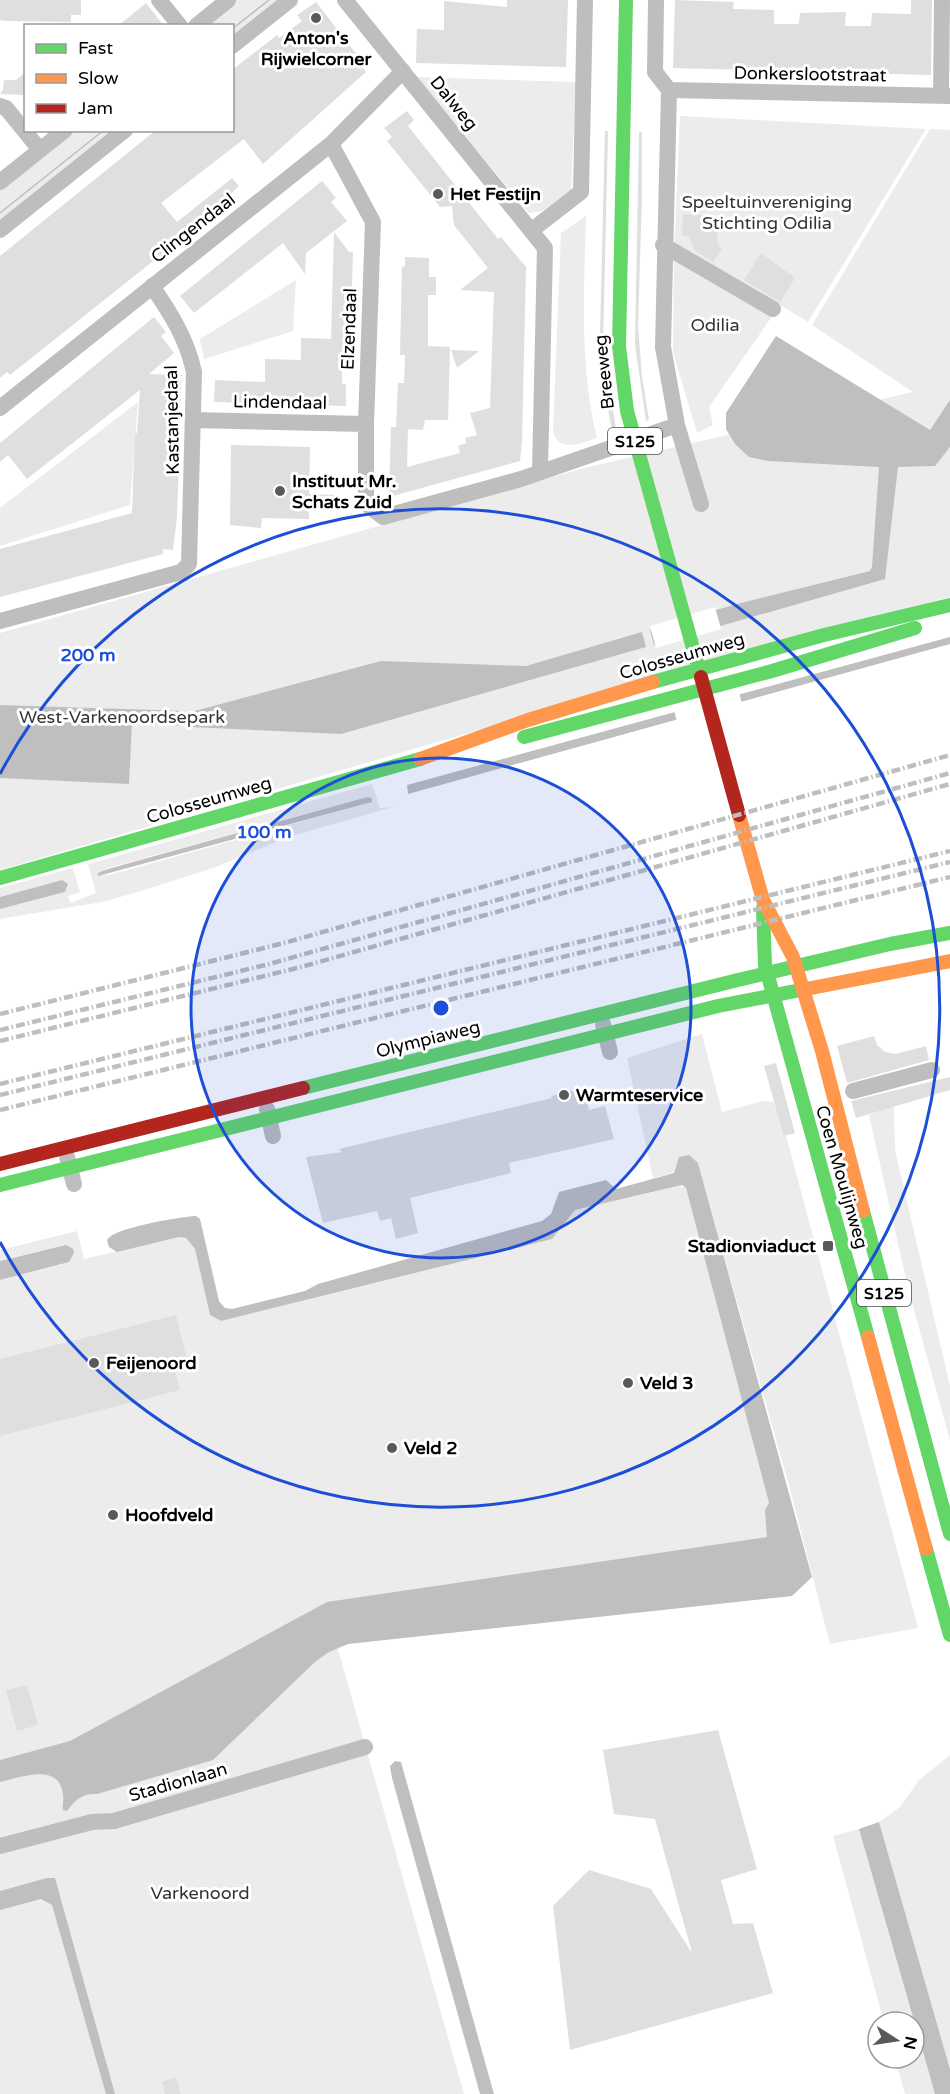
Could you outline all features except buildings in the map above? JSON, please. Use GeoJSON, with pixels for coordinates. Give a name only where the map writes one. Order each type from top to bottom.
{"type":"FeatureCollection","features":[{"type":"Feature","properties":{"kind":"main road","name":"Breeweg"},"geometry":{"type":"LineString","coordinates":[[626,0],[619,307],[623,387],[649,496],[753,867]]}},
{"type":"Feature","properties":{"kind":"main road","name":"Colosseumweg"},"geometry":{"type":"LineString","coordinates":[[0,878],[428,757],[485,735],[636,687],[862,625],[950,605]]}},
{"type":"Feature","properties":{"kind":"main road","name":"Colosseumweg"},"geometry":{"type":"LineString","coordinates":[[428,757],[460,753],[595,720],[772,671],[950,615]]}},
{"type":"Feature","properties":{"kind":"main road","name":"Coen Moulijnweg"},"geometry":{"type":"LineString","coordinates":[[753,867],[763,900],[793,957],[822,1051],[950,1534]]}},
{"type":"Feature","properties":{"kind":"main road","name":"Coen Moulijnweg"},"geometry":{"type":"LineString","coordinates":[[763,900],[765,965],[950,1635]]}},
{"type":"Feature","properties":{"kind":"main road","name":"Olympiaweg"},"geometry":{"type":"LineString","coordinates":[[0,1164],[890,944],[950,933]]}},
{"type":"Feature","properties":{"kind":"main road"},"geometry":{"type":"LineString","coordinates":[[890,944],[896,971]]}},
{"type":"Feature","properties":{"kind":"main road"},"geometry":{"type":"LineString","coordinates":[[0,1185],[744,1000],[950,961]]}},
{"type":"Feature","properties":{"kind":"street"},"geometry":{"type":"LineString","coordinates":[[159,0],[178,24]]}},
{"type":"Feature","properties":{"kind":"street"},"geometry":{"type":"LineString","coordinates":[[198,24],[228,0]]}},
{"type":"Feature","properties":{"kind":"street"},"geometry":{"type":"LineString","coordinates":[[234,44],[290,0]]}},
{"type":"Feature","properties":{"kind":"street","name":"Dalweg"},"geometry":{"type":"LineString","coordinates":[[345,0],[532,230]]}},
{"type":"Feature","properties":{"kind":"street"},"geometry":{"type":"LineString","coordinates":[[585,0],[581,192],[532,230],[544,248],[540,470],[677,425]]}},
{"type":"Feature","properties":{"kind":"street"},"geometry":{"type":"LineString","coordinates":[[656,0],[655,72],[669,90],[663,245],[663,347],[677,425],[701,504]]}},
{"type":"Feature","properties":{"kind":"street"},"geometry":{"type":"LineString","coordinates":[[942,0],[945,96]]}},
{"type":"Feature","properties":{"kind":"street","name":"Clingendaal"},"geometry":{"type":"LineString","coordinates":[[0,407],[331,144],[403,71]]}},
{"type":"Feature","properties":{"kind":"street","name":"Donkerslootstraat"},"geometry":{"type":"LineString","coordinates":[[669,90],[945,96]]}},
{"type":"Feature","properties":{"kind":"street"},"geometry":{"type":"LineString","coordinates":[[0,106],[6,108],[24,130]]}},
{"type":"Feature","properties":{"kind":"street"},"geometry":{"type":"LineString","coordinates":[[25,132],[40,150]]}},
{"type":"Feature","properties":{"kind":"street"},"geometry":{"type":"LineString","coordinates":[[0,182],[62,132]]}},
{"type":"Feature","properties":{"kind":"street"},"geometry":{"type":"LineString","coordinates":[[0,230],[122,132]]}},
{"type":"Feature","properties":{"kind":"street","name":"Elzendaal"},"geometry":{"type":"LineString","coordinates":[[331,144],[373,222],[366,424],[366,504],[383,517],[520,479],[540,470]]}},
{"type":"Feature","properties":{"kind":"street"},"geometry":{"type":"LineString","coordinates":[[663,245],[773,309]]}},
{"type":"Feature","properties":{"kind":"street","name":"Kastanjedaal"},"geometry":{"type":"LineString","coordinates":[[0,621],[181,572],[189,564],[194,372],[190,354],[177,324],[152,286]]}},
{"type":"Feature","properties":{"kind":"street","name":"Lindendaal"},"geometry":{"type":"LineString","coordinates":[[194,420],[366,424]]}},
{"type":"Feature","properties":{"kind":"street"},"geometry":{"type":"LineString","coordinates":[[601,1016],[610,1052]]}},
{"type":"Feature","properties":{"kind":"street"},"geometry":{"type":"LineString","coordinates":[[853,1091],[932,1070]]}},
{"type":"Feature","properties":{"kind":"street"},"geometry":{"type":"LineString","coordinates":[[264,1100],[273,1136]]}},
{"type":"Feature","properties":{"kind":"street"},"geometry":{"type":"LineString","coordinates":[[65,1147],[74,1184]]}},
{"type":"Feature","properties":{"kind":"street","name":"Stadionlaan"},"geometry":{"type":"LineString","coordinates":[[0,1846],[92,1822],[114,1821],[364,1747]]}},
{"type":"Feature","properties":{"kind":"green space"},"geometry":{"type":"Polygon","coordinates":[[[236,0],[283,0],[234,39],[234,24],[206,24],[236,0]]]}},
{"type":"Feature","properties":{"kind":"green space"},"geometry":{"type":"Polygon","coordinates":[[[416,77],[576,82],[571,192],[542,211],[529,213],[416,77]]]}},
{"type":"Feature","properties":{"kind":"green space","name":"Speeltuinvereniging Stichting Odilia"},"geometry":{"type":"Polygon","coordinates":[[[680,116],[926,129],[808,322],[780,305],[709,407],[713,425],[697,433],[673,352],[674,256],[680,116]]]}},
{"type":"Feature","properties":{"kind":"green space","name":"West-Varkenoordsepark"},"geometry":{"type":"Polygon","coordinates":[[[930,129],[950,130],[950,597],[458,736],[0,870],[0,633],[584,468],[913,392],[812,325],[930,129]]]}},
{"type":"Feature","properties":{"kind":"green space"},"geometry":{"type":"Polygon","coordinates":[[[71,132],[118,132],[0,225],[0,187],[71,132]]]}},
{"type":"Feature","properties":{"kind":"green space"},"geometry":{"type":"Polygon","coordinates":[[[586,216],[585,355],[587,383],[597,438],[578,444],[565,445],[556,438],[553,431],[561,233],[586,216]]]}},
{"type":"Feature","properties":{"kind":"green space"},"geometry":{"type":"Polygon","coordinates":[[[296,280],[293,331],[204,359],[200,339],[296,280]]]}},
{"type":"Feature","properties":{"kind":"green space"},"geometry":{"type":"Polygon","coordinates":[[[138,402],[130,505],[0,546],[0,508],[138,402]]]}},
{"type":"Feature","properties":{"kind":"green space"},"geometry":{"type":"Polygon","coordinates":[[[372,784],[380,808],[393,807],[288,837],[216,867],[138,892],[102,902],[0,919],[0,909],[65,892],[62,880],[0,897],[0,888],[73,868],[80,892],[68,896],[70,903],[96,893],[88,864],[372,784]],[[367,797],[108,868],[98,875],[109,875],[372,802],[367,797]]]}},
{"type":"Feature","properties":{"kind":"green space"},"geometry":{"type":"Polygon","coordinates":[[[702,1034],[722,1112],[763,1101],[777,1102],[918,1628],[830,1644],[791,1493],[698,1163],[675,1167],[675,1172],[653,1178],[627,1058],[702,1034]]]}},
{"type":"Feature","properties":{"kind":"green space"},"geometry":{"type":"Polygon","coordinates":[[[894,1105],[895,1150],[950,1386],[950,1440],[908,1288],[869,1115],[894,1105]]]}},
{"type":"Feature","properties":{"kind":"green space","name":"Varkenoord"},"geometry":{"type":"Polygon","coordinates":[[[679,1186],[686,1188],[769,1503],[793,1560],[332,1628],[464,2094],[0,2094],[0,1280],[63,1264],[39,1251],[0,1261],[0,1250],[77,1231],[84,1259],[179,1237],[186,1238],[195,1249],[210,1315],[221,1321],[551,1239],[575,1210],[679,1186]]]}},
{"type":"Feature","properties":{"kind":"green space"},"geometry":{"type":"Polygon","coordinates":[[[950,1755],[950,2069],[879,1822],[900,1807],[919,1780],[950,1755]]]}},
{"type":"Feature","properties":{"kind":"green space"},"geometry":{"type":"Polygon","coordinates":[[[859,1829],[911,2010],[881,2010],[833,1836],[859,1829]]]}},
{"type":"Feature","properties":{"kind":"green space"},"geometry":{"type":"Polygon","coordinates":[[[926,2063],[935,2094],[905,2094],[898,2070],[926,2070],[926,2063]]]}},
{"type":"Feature","properties":{"kind":"shaded area"},"geometry":{"type":"Polygon","coordinates":[[[776,336],[930,430],[950,400],[950,447],[935,466],[898,467],[885,579],[654,645],[650,630],[733,605],[870,571],[872,567],[879,467],[768,461],[749,457],[735,444],[726,429],[726,413],[776,336]]]}},
{"type":"Feature","properties":{"kind":"shaded area"},"geometry":{"type":"Polygon","coordinates":[[[642,632],[646,647],[341,734],[191,727],[191,712],[381,661],[526,666],[642,632]]]}},
{"type":"Feature","properties":{"kind":"shaded area"},"geometry":{"type":"Polygon","coordinates":[[[950,637],[950,644],[408,794],[407,785],[950,637]]]}},
{"type":"Feature","properties":{"kind":"shaded area"},"geometry":{"type":"Polygon","coordinates":[[[0,705],[185,711],[184,726],[132,723],[129,784],[0,778],[0,705]]]}},
{"type":"Feature","properties":{"kind":"shaded area"},"geometry":{"type":"Polygon","coordinates":[[[367,797],[372,798],[372,802],[98,876],[98,873],[108,869],[367,797]]]}},
{"type":"Feature","properties":{"kind":"shaded area"},"geometry":{"type":"Polygon","coordinates":[[[62,880],[68,884],[65,892],[0,909],[0,897],[62,880]]]}},
{"type":"Feature","properties":{"kind":"shaded area"},"geometry":{"type":"Polygon","coordinates":[[[689,1155],[698,1163],[812,1577],[792,1596],[348,1644],[329,1652],[316,1661],[213,1760],[97,1794],[83,1796],[67,1811],[63,1810],[60,1785],[55,1778],[38,1774],[0,1782],[0,1760],[70,1741],[327,1602],[767,1537],[765,1510],[769,1503],[686,1188],[682,1185],[575,1210],[552,1239],[221,1321],[210,1315],[195,1249],[186,1238],[179,1237],[117,1252],[109,1247],[107,1240],[133,1227],[196,1216],[200,1219],[219,1301],[225,1308],[232,1309],[305,1291],[318,1284],[542,1221],[551,1214],[559,1192],[606,1180],[616,1189],[674,1173],[679,1157],[689,1155]]]}},
{"type":"Feature","properties":{"kind":"shaded area"},"geometry":{"type":"Polygon","coordinates":[[[66,1245],[73,1249],[74,1253],[69,1262],[0,1280],[0,1261],[66,1245]]]}},
{"type":"Feature","properties":{"kind":"shaded area"},"geometry":{"type":"Polygon","coordinates":[[[395,1761],[401,1762],[494,2094],[480,2094],[392,1778],[390,1766],[395,1761]]]}},
{"type":"Feature","properties":{"kind":"shaded area"},"geometry":{"type":"Polygon","coordinates":[[[879,1822],[950,2069],[950,2094],[935,2094],[926,2063],[926,2010],[911,2010],[859,1829],[879,1822]]]}},
{"type":"Feature","properties":{"kind":"shaded area"},"geometry":{"type":"Polygon","coordinates":[[[47,1878],[55,1878],[115,2094],[106,2094],[52,1905],[41,1899],[0,1910],[0,1891],[47,1878]]]}},
{"type":"Feature","properties":{"kind":"pier"},"geometry":{"type":"Polygon","coordinates":[[[715,607],[721,629],[656,648],[650,626],[715,607]]]}},
{"type":"Feature","properties":{"kind":"pier"},"geometry":{"type":"Polygon","coordinates":[[[739,692],[742,704],[677,722],[674,710],[739,692]]]}},
{"type":"Feature","properties":{"kind":"tram line"},"geometry":{"type":"LineString","coordinates":[[234,27],[269,0]]}},
{"type":"Feature","properties":{"kind":"tram line"},"geometry":{"type":"LineString","coordinates":[[0,213],[101,132]]}},
{"type":"Feature","properties":{"kind":"railway"},"geometry":{"type":"LineString","coordinates":[[0,1014],[284,943],[950,755]]}},
{"type":"Feature","properties":{"kind":"railway"},"geometry":{"type":"LineString","coordinates":[[0,1030],[269,964],[950,773]]}},
{"type":"Feature","properties":{"kind":"railway"},"geometry":{"type":"LineString","coordinates":[[0,1041],[301,967],[950,784]]}},
{"type":"Feature","properties":{"kind":"railway"},"geometry":{"type":"LineString","coordinates":[[0,1084],[950,851]]}},
{"type":"Feature","properties":{"kind":"railway"},"geometry":{"type":"LineString","coordinates":[[0,1095],[950,862]]}},
{"type":"Feature","properties":{"kind":"railway"},"geometry":{"type":"LineString","coordinates":[[0,1110],[950,877]]}},
{"type":"Feature","properties":{"kind":"traffic: fast"},"geometry":{"type":"LineString","coordinates":[[626,0],[619,346],[627,411],[701,677]]}},
{"type":"Feature","properties":{"kind":"traffic: fast"},"geometry":{"type":"LineString","coordinates":[[653,682],[824,635],[950,605]]}},
{"type":"Feature","properties":{"kind":"traffic: fast"},"geometry":{"type":"LineString","coordinates":[[524,737],[772,671],[915,628]]}},
{"type":"Feature","properties":{"kind":"traffic: fast"},"geometry":{"type":"LineString","coordinates":[[0,878],[420,759]]}},
{"type":"Feature","properties":{"kind":"traffic: fast"},"geometry":{"type":"LineString","coordinates":[[763,908],[765,965],[868,1337]]}},
{"type":"Feature","properties":{"kind":"traffic: fast"},"geometry":{"type":"LineString","coordinates":[[303,1088],[738,980],[890,944],[950,933]]}},
{"type":"Feature","properties":{"kind":"traffic: fast"},"geometry":{"type":"LineString","coordinates":[[0,1185],[718,1006],[806,989]]}},
{"type":"Feature","properties":{"kind":"traffic: fast"},"geometry":{"type":"LineString","coordinates":[[863,1211],[950,1534]]}},
{"type":"Feature","properties":{"kind":"traffic: fast"},"geometry":{"type":"LineString","coordinates":[[926,1549],[950,1635]]}},
{"type":"Feature","properties":{"kind":"traffic: slow"},"geometry":{"type":"LineString","coordinates":[[420,759],[528,720],[653,682]]}},
{"type":"Feature","properties":{"kind":"traffic: slow"},"geometry":{"type":"LineString","coordinates":[[739,815],[763,900],[793,957],[822,1051],[863,1211]]}},
{"type":"Feature","properties":{"kind":"traffic: slow"},"geometry":{"type":"LineString","coordinates":[[806,989],[950,961]]}},
{"type":"Feature","properties":{"kind":"traffic: slow"},"geometry":{"type":"LineString","coordinates":[[868,1337],[926,1549]]}},
{"type":"Feature","properties":{"kind":"traffic: jam"},"geometry":{"type":"LineString","coordinates":[[701,677],[739,815]]}},
{"type":"Feature","properties":{"kind":"traffic: jam"},"geometry":{"type":"LineString","coordinates":[[0,1164],[303,1088]]}},
{"type":"Feature","properties":{"kind":"place","name":"Anton's Rijwielcorner"},"geometry":{"type":"Point","coordinates":[316,18]}},
{"type":"Feature","properties":{"kind":"place","name":"Het Festijn"},"geometry":{"type":"Point","coordinates":[438,194]}},
{"type":"Feature","properties":{"kind":"place","name":"Instituut Mr. Schats Zuid"},"geometry":{"type":"Point","coordinates":[280,491]}},
{"type":"Feature","properties":{"kind":"place","name":"Warmteservice"},"geometry":{"type":"Point","coordinates":[564,1095]}},
{"type":"Feature","properties":{"kind":"place","name":"Stadionviaduct"},"geometry":{"type":"Point","coordinates":[828,1246]}},
{"type":"Feature","properties":{"kind":"place","name":"Feijenoord"},"geometry":{"type":"Point","coordinates":[94,1363]}},
{"type":"Feature","properties":{"kind":"place","name":"Veld 3"},"geometry":{"type":"Point","coordinates":[628,1383]}},
{"type":"Feature","properties":{"kind":"place","name":"Veld 2"},"geometry":{"type":"Point","coordinates":[392,1448]}},
{"type":"Feature","properties":{"kind":"place","name":"Hoofdveld"},"geometry":{"type":"Point","coordinates":[113,1515]}},
{"type":"Feature","properties":{"kind":"park label","name":"Odilia"},"geometry":{"type":"Point","coordinates":[715,325]}}]}
